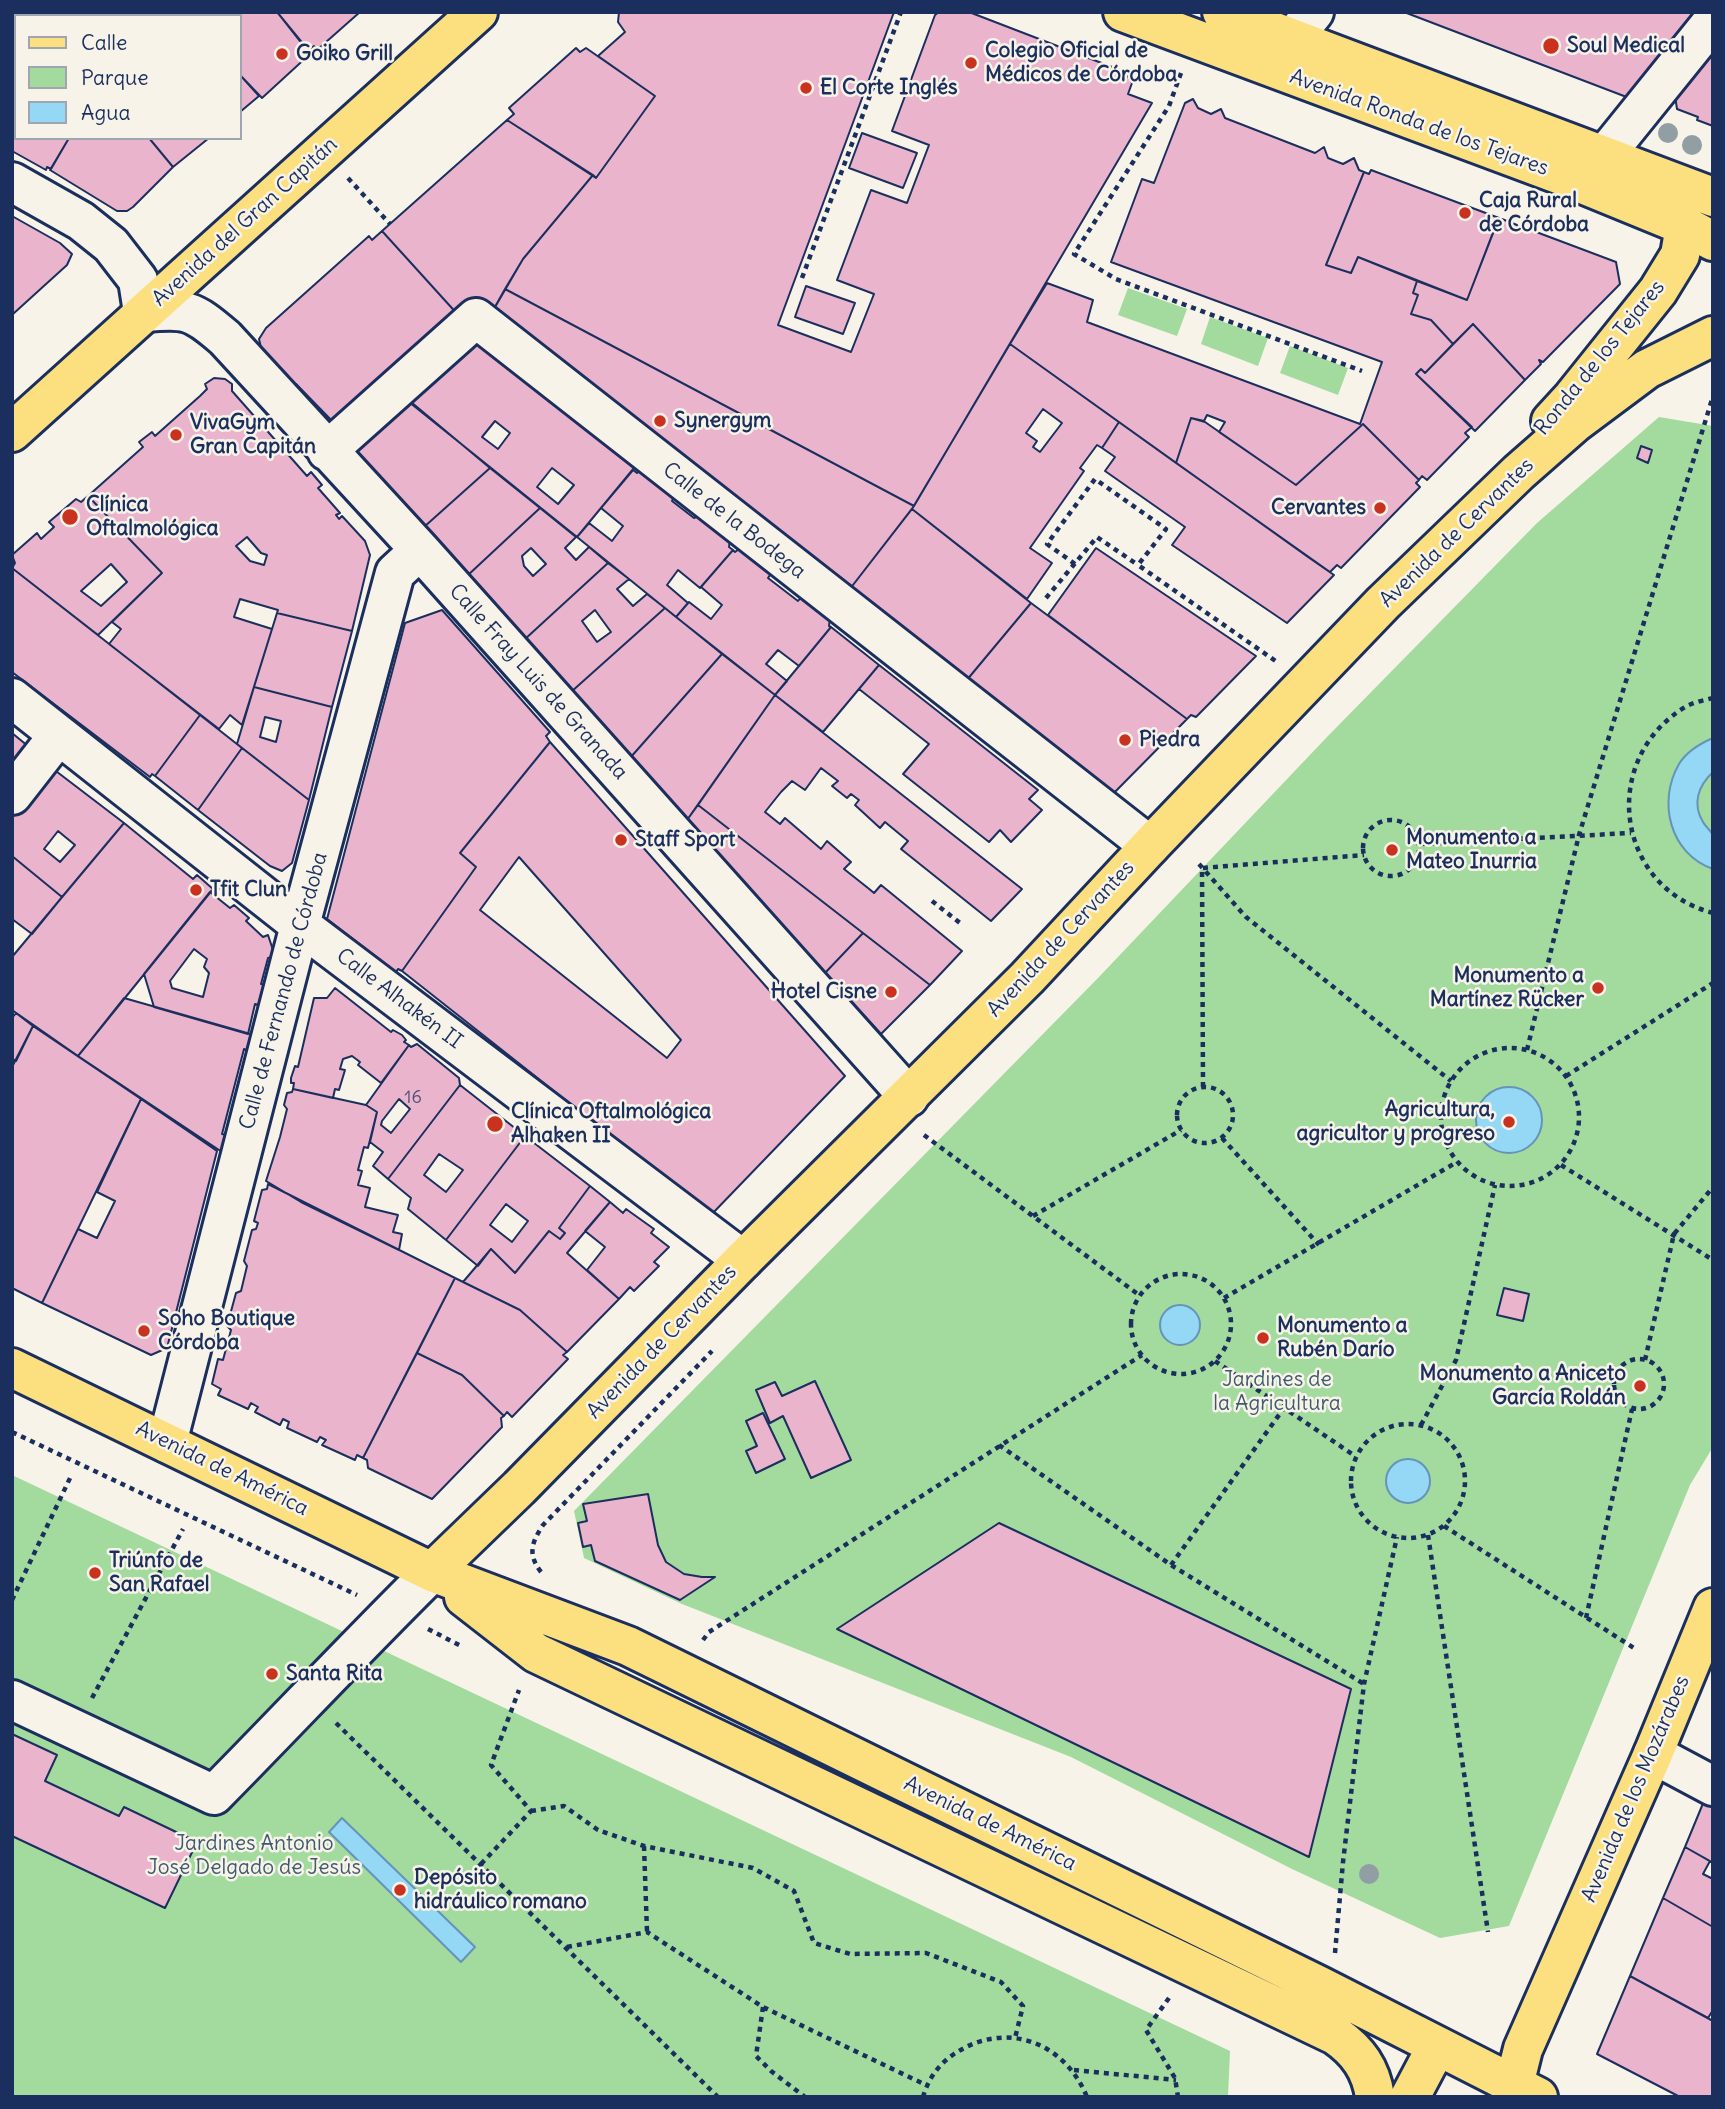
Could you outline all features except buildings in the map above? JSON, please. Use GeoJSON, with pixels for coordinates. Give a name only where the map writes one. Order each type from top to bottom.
{"type":"FeatureCollection","features":[{"type":"Feature","properties":{"kind":"main road","name":"Avenida del Gran Capitán"},"geometry":{"type":"LineString","coordinates":[[12,432],[478,12]]}},
{"type":"Feature","properties":{"kind":"main road","name":"Avenida Ronda de los Tejares"},"geometry":{"type":"LineString","coordinates":[[1123,12],[1558,174],[1699,234]]}},
{"type":"Feature","properties":{"kind":"main road","name":"Avenida Ronda de los Tejares"},"geometry":{"type":"LineString","coordinates":[[1222,12],[1303,25],[1605,155],[1713,197]]}},
{"type":"Feature","properties":{"kind":"main road","name":"Ronda de los Tejares"},"geometry":{"type":"LineString","coordinates":[[1383,603],[1573,397],[1658,291],[1680,255],[1699,234]]}},
{"type":"Feature","properties":{"kind":"main road","name":"Avenida de Cervantes"},"geometry":{"type":"LineString","coordinates":[[432,1572],[1027,978],[1383,603],[1519,472],[1576,422],[1647,369],[1713,336]]}},
{"type":"Feature","properties":{"kind":"main road","name":"Avenida de América"},"geometry":{"type":"LineString","coordinates":[[12,1368],[432,1572],[628,1646],[1308,1980],[1521,2092]]}},
{"type":"Feature","properties":{"kind":"main road","name":"Avenida de América"},"geometry":{"type":"LineString","coordinates":[[432,1572],[536,1653],[1335,2035],[1359,2055],[1374,2090]]}},
{"type":"Feature","properties":{"kind":"main road","name":"Avenida de los Mozárabes"},"geometry":{"type":"LineString","coordinates":[[1521,2092],[1523,2049],[1653,1754],[1713,1608]]}},
{"type":"Feature","properties":{"kind":"main road"},"geometry":{"type":"LineString","coordinates":[[1410,2097],[1437,2046]]}},
{"type":"Feature","properties":{"kind":"street"},"geometry":{"type":"LineString","coordinates":[[1605,155],[1713,21]]}},
{"type":"Feature","properties":{"kind":"street"},"geometry":{"type":"LineString","coordinates":[[12,182],[81,222],[111,245],[138,280],[143,312]]}},
{"type":"Feature","properties":{"kind":"street","name":"Calle Fray Luis de Granada"},"geometry":{"type":"LineString","coordinates":[[143,312],[174,310],[197,314],[225,338],[420,550],[902,1104]]}},
{"type":"Feature","properties":{"kind":"street","name":"Calle de la Bodega"},"geometry":{"type":"LineString","coordinates":[[327,451],[475,318],[1150,846]]}},
{"type":"Feature","properties":{"kind":"street","name":"Calle de Fernando de Córdoba"},"geometry":{"type":"LineString","coordinates":[[167,1443],[300,925],[395,573],[420,550]]}},
{"type":"Feature","properties":{"kind":"street","name":"Calle Alhakén II"},"geometry":{"type":"LineString","coordinates":[[12,698],[300,925],[743,1260]]}},
{"type":"Feature","properties":{"kind":"street"},"geometry":{"type":"LineString","coordinates":[[12,794],[58,736]]}},
{"type":"Feature","properties":{"kind":"street"},"geometry":{"type":"LineString","coordinates":[[12,1700],[214,1795],[311,1698],[376,1626],[432,1572]]}},
{"type":"Feature","properties":{"kind":"street"},"geometry":{"type":"LineString","coordinates":[[1653,1754],[1713,1786]]}},
{"type":"Feature","properties":{"kind":"path"},"geometry":{"type":"LineString","coordinates":[[802,278],[901,12]]}},
{"type":"Feature","properties":{"kind":"path"},"geometry":{"type":"LineString","coordinates":[[1194,40],[1169,106],[1074,254],[1116,279],[1362,371]]}},
{"type":"Feature","properties":{"kind":"path"},"geometry":{"type":"LineString","coordinates":[[324,152],[390,224]]}},
{"type":"Feature","properties":{"kind":"path"},"geometry":{"type":"LineString","coordinates":[[1527,1050],[1579,835],[1713,396]]}},
{"type":"Feature","properties":{"kind":"path"},"geometry":{"type":"LineString","coordinates":[[1075,564],[1047,544],[1095,479],[1166,529],[1138,565]]}},
{"type":"Feature","properties":{"kind":"path"},"geometry":{"type":"LineString","coordinates":[[1046,598],[1097,537],[1257,646],[1306,684]]}},
{"type":"Feature","properties":{"kind":"path"},"geometry":{"type":"LineString","coordinates":[[1713,698],[1688,706],[1658,728],[1638,759],[1628,796],[1631,833],[1644,864],[1666,890],[1694,908],[1713,913]]}},
{"type":"Feature","properties":{"kind":"path"},"geometry":{"type":"LineString","coordinates":[[1386,820],[1405,822],[1417,835],[1420,844],[1416,862],[1411,869],[1394,876],[1376,872],[1369,866],[1364,855],[1364,838],[1369,830],[1386,820]]}},
{"type":"Feature","properties":{"kind":"path"},"geometry":{"type":"LineString","coordinates":[[1420,844],[1631,833]]}},
{"type":"Feature","properties":{"kind":"path"},"geometry":{"type":"LineString","coordinates":[[1201,866],[1364,855]]}},
{"type":"Feature","properties":{"kind":"path"},"geometry":{"type":"LineString","coordinates":[[1201,866],[1246,917],[1451,1081]]}},
{"type":"Feature","properties":{"kind":"path"},"geometry":{"type":"LineString","coordinates":[[1201,866],[1203,1087]]}},
{"type":"Feature","properties":{"kind":"path"},"geometry":{"type":"LineString","coordinates":[[932,901],[960,923]]}},
{"type":"Feature","properties":{"kind":"path"},"geometry":{"type":"LineString","coordinates":[[1566,1076],[1713,983]]}},
{"type":"Feature","properties":{"kind":"path"},"geometry":{"type":"LineString","coordinates":[[1505,1048],[1527,1050],[1548,1060],[1566,1076],[1576,1097],[1579,1121],[1574,1145],[1561,1165],[1542,1179],[1520,1186],[1495,1185],[1473,1176],[1457,1162],[1446,1143],[1441,1122],[1443,1100],[1451,1081],[1465,1064],[1484,1053],[1505,1048]]}},
{"type":"Feature","properties":{"kind":"path"},"geometry":{"type":"LineString","coordinates":[[1203,1087],[1216,1089],[1225,1095],[1233,1112],[1229,1131],[1222,1138],[1204,1143],[1194,1142],[1181,1130],[1177,1122],[1178,1105],[1190,1091],[1203,1087]]}},
{"type":"Feature","properties":{"kind":"path"},"geometry":{"type":"LineString","coordinates":[[902,1104],[1033,1216],[1139,1296]]}},
{"type":"Feature","properties":{"kind":"path"},"geometry":{"type":"LineString","coordinates":[[1033,1216],[1181,1130]]}},
{"type":"Feature","properties":{"kind":"path"},"geometry":{"type":"LineString","coordinates":[[1222,1138],[1319,1245]]}},
{"type":"Feature","properties":{"kind":"path"},"geometry":{"type":"LineString","coordinates":[[1224,1298],[1319,1245],[1457,1162]]}},
{"type":"Feature","properties":{"kind":"path"},"geometry":{"type":"LineString","coordinates":[[1561,1165],[1713,1260]]}},
{"type":"Feature","properties":{"kind":"path"},"geometry":{"type":"LineString","coordinates":[[1421,1425],[1456,1360],[1495,1185]]}},
{"type":"Feature","properties":{"kind":"path"},"geometry":{"type":"LineString","coordinates":[[1645,1360],[1674,1234],[1713,1187]]}},
{"type":"Feature","properties":{"kind":"path"},"geometry":{"type":"LineString","coordinates":[[1178,1273],[1204,1279],[1224,1298],[1230,1314],[1231,1331],[1226,1347],[1215,1361],[1191,1373],[1173,1373],[1156,1367],[1137,1348],[1131,1330],[1132,1312],[1139,1296],[1152,1282],[1178,1273]]}},
{"type":"Feature","properties":{"kind":"path"},"geometry":{"type":"LineString","coordinates":[[678,1671],[709,1632],[1142,1355]]}},
{"type":"Feature","properties":{"kind":"path"},"geometry":{"type":"LineString","coordinates":[[1645,1360],[1659,1368],[1665,1383],[1664,1391],[1661,1399],[1648,1409],[1632,1409],[1618,1399],[1614,1382],[1621,1367],[1628,1361],[1645,1360]]}},
{"type":"Feature","properties":{"kind":"path"},"geometry":{"type":"LineString","coordinates":[[1215,1361],[1355,1457]]}},
{"type":"Feature","properties":{"kind":"path"},"geometry":{"type":"LineString","coordinates":[[1171,1565],[1284,1408]]}},
{"type":"Feature","properties":{"kind":"path"},"geometry":{"type":"LineString","coordinates":[[1586,1618],[1632,1409]]}},
{"type":"Feature","properties":{"kind":"path"},"geometry":{"type":"LineString","coordinates":[[1399,1424],[1421,1425],[1439,1433],[1454,1446],[1465,1473],[1461,1502],[1444,1526],[1428,1535],[1397,1537],[1373,1527],[1357,1507],[1350,1482],[1355,1457],[1361,1447],[1378,1431],[1399,1424]]}},
{"type":"Feature","properties":{"kind":"path"},"geometry":{"type":"LineString","coordinates":[[998,1445],[1171,1565],[1364,1684]]}},
{"type":"Feature","properties":{"kind":"path"},"geometry":{"type":"LineString","coordinates":[[12,1600],[71,1476]]}},
{"type":"Feature","properties":{"kind":"path"},"geometry":{"type":"LineString","coordinates":[[1444,1526],[1637,1650]]}},
{"type":"Feature","properties":{"kind":"path"},"geometry":{"type":"LineString","coordinates":[[75,1730],[183,1529]]}},
{"type":"Feature","properties":{"kind":"path"},"geometry":{"type":"LineString","coordinates":[[1428,1535],[1488,1933]]}},
{"type":"Feature","properties":{"kind":"path"},"geometry":{"type":"LineString","coordinates":[[1335,1957],[1364,1684],[1397,1537]]}},
{"type":"Feature","properties":{"kind":"path"},"geometry":{"type":"LineString","coordinates":[[519,1690],[491,1765],[531,1811]]}},
{"type":"Feature","properties":{"kind":"path"},"geometry":{"type":"LineString","coordinates":[[311,1698],[718,2097]]}},
{"type":"Feature","properties":{"kind":"path"},"geometry":{"type":"LineString","coordinates":[[481,1864],[531,1811],[564,1806],[598,1830],[644,1846],[753,1868],[794,1891],[814,1943],[850,1954],[926,1953],[1001,1982],[1023,2006],[1015,2038]]}},
{"type":"Feature","properties":{"kind":"path"},"geometry":{"type":"LineString","coordinates":[[644,1846],[647,1933]]}},
{"type":"Feature","properties":{"kind":"path"},"geometry":{"type":"LineString","coordinates":[[566,1948],[647,1933],[763,2007],[926,2085]]}},
{"type":"Feature","properties":{"kind":"path"},"geometry":{"type":"LineString","coordinates":[[1171,1994],[1146,2030],[1176,2080],[1178,2097]]}},
{"type":"Feature","properties":{"kind":"path"},"geometry":{"type":"LineString","coordinates":[[763,2007],[755,2056],[805,2097]]}},
{"type":"Feature","properties":{"kind":"path"},"geometry":{"type":"LineString","coordinates":[[923,2097],[926,2085],[944,2061],[969,2044],[998,2037],[1028,2040],[1053,2052],[1073,2070],[1087,2097]]}},
{"type":"Feature","properties":{"kind":"path"},"geometry":{"type":"LineString","coordinates":[[1073,2070],[1176,2080]]}},
{"type":"Feature","properties":{"kind":"green space"},"geometry":{"type":"Polygon","coordinates":[[[1128,288],[1187,309],[1177,336],[1118,315],[1128,288]]]}},
{"type":"Feature","properties":{"kind":"green space"},"geometry":{"type":"Polygon","coordinates":[[[1210,317],[1268,338],[1258,366],[1201,344],[1210,317]]]}},
{"type":"Feature","properties":{"kind":"green space"},"geometry":{"type":"Polygon","coordinates":[[[1290,346],[1348,368],[1338,395],[1280,373],[1290,346]]]}},
{"type":"Feature","properties":{"kind":"green space","name":"Jardines de la Agricultura"},"geometry":{"type":"Polygon","coordinates":[[[1659,417],[1713,426],[1713,1447],[1690,1485],[1509,1926],[1440,1938],[1292,1869],[1071,1757],[682,1604],[584,1558],[574,1511],[1098,978],[1327,737],[1537,523],[1659,417]]]}},
{"type":"Feature","properties":{"kind":"green space","name":"Jardines Antonio José Delgado de Jesús"},"geometry":{"type":"Polygon","coordinates":[[[12,1475],[1230,2051],[1228,2097],[12,2097],[12,1475]]]}},
{"type":"Feature","properties":{"kind":"water"},"geometry":{"type":"Polygon","coordinates":[[[1713,738],[1713,772],[1700,789],[1697,802],[1704,824],[1714,839],[1713,869],[1686,852],[1678,839],[1669,810],[1669,794],[1672,779],[1686,755],[1713,738]]]}},
{"type":"Feature","properties":{"kind":"water"},"geometry":{"type":"Polygon","coordinates":[[[1503,1087],[1515,1087],[1533,1096],[1540,1107],[1540,1133],[1533,1144],[1522,1151],[1503,1153],[1490,1148],[1481,1139],[1476,1126],[1476,1114],[1481,1101],[1490,1092],[1503,1087]]]}},
{"type":"Feature","properties":{"kind":"water"},"geometry":{"type":"Polygon","coordinates":[[[1180,1305],[1194,1311],[1200,1325],[1194,1339],[1180,1345],[1166,1339],[1160,1325],[1166,1311],[1180,1305]]]}},
{"type":"Feature","properties":{"kind":"water"},"geometry":{"type":"Polygon","coordinates":[[[1408,1459],[1423,1466],[1430,1481],[1423,1496],[1408,1503],[1393,1496],[1386,1481],[1393,1466],[1408,1459]]]}},
{"type":"Feature","properties":{"kind":"water"},"geometry":{"type":"Polygon","coordinates":[[[342,1818],[475,1947],[461,1962],[329,1832],[342,1818]]]}},
{"type":"Feature","properties":{"kind":"place","name":"Soul Medical"},"geometry":{"type":"Point","coordinates":[1551,46]}},
{"type":"Feature","properties":{"kind":"place","name":"Goiko Grill"},"geometry":{"type":"Point","coordinates":[282,54]}},
{"type":"Feature","properties":{"kind":"place","name":"Colegio Oficial de Médicos de Córdoba"},"geometry":{"type":"Point","coordinates":[971,63]}},
{"type":"Feature","properties":{"kind":"place","name":"El Corte Inglés"},"geometry":{"type":"Point","coordinates":[806,88]}},
{"type":"Feature","properties":{"kind":"place","name":"Caja Rural de Córdoba"},"geometry":{"type":"Point","coordinates":[1465,213]}},
{"type":"Feature","properties":{"kind":"place","name":"Synergym"},"geometry":{"type":"Point","coordinates":[660,421]}},
{"type":"Feature","properties":{"kind":"place","name":"VivaGym Gran Capitán"},"geometry":{"type":"Point","coordinates":[176,435]}},
{"type":"Feature","properties":{"kind":"place","name":"Cervantes"},"geometry":{"type":"Point","coordinates":[1380,508]}},
{"type":"Feature","properties":{"kind":"place","name":"Clínica Oftalmológica"},"geometry":{"type":"Point","coordinates":[70,517]}},
{"type":"Feature","properties":{"kind":"place","name":"Piedra"},"geometry":{"type":"Point","coordinates":[1125,740]}},
{"type":"Feature","properties":{"kind":"place","name":"Staff Sport"},"geometry":{"type":"Point","coordinates":[621,840]}},
{"type":"Feature","properties":{"kind":"place","name":"Monumento a Mateo Inurria"},"geometry":{"type":"Point","coordinates":[1392,850]}},
{"type":"Feature","properties":{"kind":"place","name":"Tfit Clun"},"geometry":{"type":"Point","coordinates":[196,890]}},
{"type":"Feature","properties":{"kind":"place","name":"Monumento a Martínez Rücker"},"geometry":{"type":"Point","coordinates":[1598,988]}},
{"type":"Feature","properties":{"kind":"place","name":"Hotel Cisne"},"geometry":{"type":"Point","coordinates":[891,992]}},
{"type":"Feature","properties":{"kind":"place","name":"Agricultura, agricultor y progreso"},"geometry":{"type":"Point","coordinates":[1509,1122]}},
{"type":"Feature","properties":{"kind":"place","name":"Clínica Oftalmológica Alhaken II"},"geometry":{"type":"Point","coordinates":[495,1124]}},
{"type":"Feature","properties":{"kind":"place","name":"Soho Boutique Córdoba"},"geometry":{"type":"Point","coordinates":[144,1331]}},
{"type":"Feature","properties":{"kind":"place","name":"Monumento a Rubén Darío"},"geometry":{"type":"Point","coordinates":[1263,1338]}},
{"type":"Feature","properties":{"kind":"place","name":"Monumento a Aniceto García Roldán"},"geometry":{"type":"Point","coordinates":[1640,1386]}},
{"type":"Feature","properties":{"kind":"place","name":"Triúnfo de San Rafael"},"geometry":{"type":"Point","coordinates":[95,1573]}},
{"type":"Feature","properties":{"kind":"place","name":"Santa Rita"},"geometry":{"type":"Point","coordinates":[272,1674]}},
{"type":"Feature","properties":{"kind":"place","name":"Depósito hidráulico romano"},"geometry":{"type":"Point","coordinates":[400,1890]}}]}
